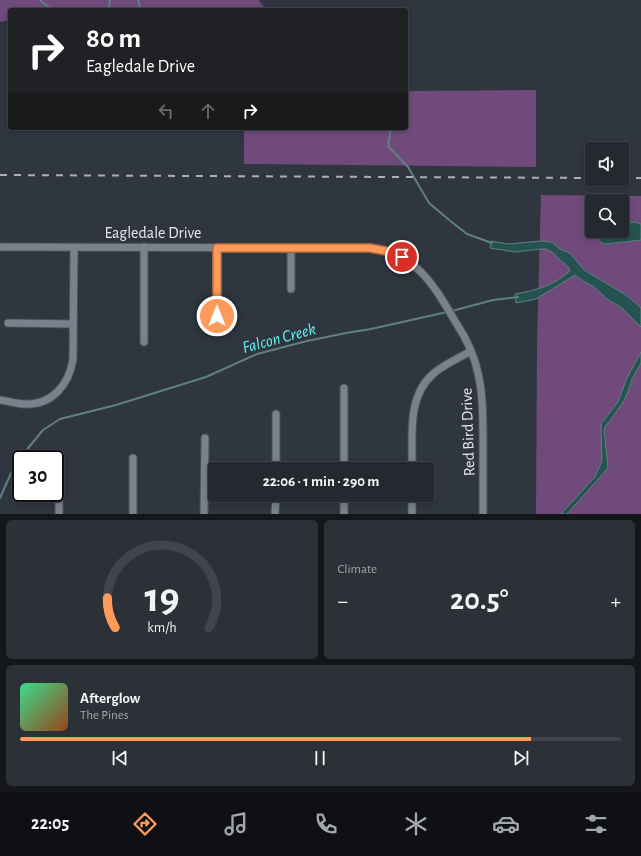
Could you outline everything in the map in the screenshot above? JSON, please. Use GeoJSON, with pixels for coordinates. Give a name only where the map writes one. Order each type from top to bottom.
{"type":"FeatureCollection","features":[{"type":"Feature","properties":{"kind":"street","name":"Eagledale Drive"},"geometry":{"type":"LineString","coordinates":[[0,247],[370,248],[392,252],[410,261],[429,281],[464,336],[471,351]]}},
{"type":"Feature","properties":{"kind":"street"},"geometry":{"type":"LineString","coordinates":[[0,400],[18,404],[35,403],[50,397],[59,391],[70,375],[73,364],[74,247]]}},
{"type":"Feature","properties":{"kind":"street"},"geometry":{"type":"LineString","coordinates":[[144,248],[144,342]]}},
{"type":"Feature","properties":{"kind":"street"},"geometry":{"type":"LineString","coordinates":[[217,248],[217,316]]}},
{"type":"Feature","properties":{"kind":"street"},"geometry":{"type":"LineString","coordinates":[[291,248],[291,289]]}},
{"type":"Feature","properties":{"kind":"street"},"geometry":{"type":"LineString","coordinates":[[8,323],[73,324]]}},
{"type":"Feature","properties":{"kind":"street"},"geometry":{"type":"LineString","coordinates":[[412,462],[413,413],[418,394],[432,374],[471,351]]}},
{"type":"Feature","properties":{"kind":"street","name":"Red Bird Drive"},"geometry":{"type":"LineString","coordinates":[[471,351],[479,372],[483,402],[483,514]]}},
{"type":"Feature","properties":{"kind":"street"},"geometry":{"type":"LineString","coordinates":[[344,388],[344,462]]}},
{"type":"Feature","properties":{"kind":"street"},"geometry":{"type":"LineString","coordinates":[[276,414],[276,462]]}},
{"type":"Feature","properties":{"kind":"street"},"geometry":{"type":"LineString","coordinates":[[204,514],[205,438]]}},
{"type":"Feature","properties":{"kind":"street"},"geometry":{"type":"LineString","coordinates":[[133,458],[133,514]]}},
{"type":"Feature","properties":{"kind":"street"},"geometry":{"type":"LineString","coordinates":[[59,502],[59,514]]}},
{"type":"Feature","properties":{"kind":"street"},"geometry":{"type":"LineString","coordinates":[[275,514],[276,502]]}},
{"type":"Feature","properties":{"kind":"street"},"geometry":{"type":"LineString","coordinates":[[344,502],[344,514]]}},
{"type":"Feature","properties":{"kind":"street"},"geometry":{"type":"LineString","coordinates":[[412,502],[412,514]]}},
{"type":"Feature","properties":{"kind":"shaded area"},"geometry":{"type":"Polygon","coordinates":[[[0,0],[259,0],[266,8],[8,8],[8,20],[0,22],[0,0]]]}},
{"type":"Feature","properties":{"kind":"shaded area"},"geometry":{"type":"Polygon","coordinates":[[[536,90],[536,167],[244,164],[244,130],[408,130],[408,91],[536,90]]]}},
{"type":"Feature","properties":{"kind":"shaded area"},"geometry":{"type":"Polygon","coordinates":[[[541,195],[585,195],[585,238],[629,238],[629,196],[641,196],[641,514],[536,514],[537,343],[541,195]]]}},
{"type":"Feature","properties":{"kind":"shaded area"},"geometry":{"type":"Polygon","coordinates":[[[629,222],[635,222],[641,224],[641,240],[606,244],[599,240],[599,238],[629,238],[629,222]]]}},
{"type":"Feature","properties":{"kind":"shaded area"},"geometry":{"type":"Polygon","coordinates":[[[491,241],[508,244],[541,241],[551,242],[560,249],[570,253],[584,270],[626,295],[641,308],[641,327],[622,308],[607,299],[593,286],[575,275],[536,299],[516,303],[515,294],[538,289],[551,284],[570,271],[569,268],[552,252],[546,249],[515,252],[490,248],[491,241]]]}},
{"type":"Feature","properties":{"kind":"shaded area"},"geometry":{"type":"Polygon","coordinates":[[[641,352],[641,363],[632,379],[624,401],[604,430],[608,468],[567,514],[561,514],[595,477],[602,461],[601,424],[618,402],[627,378],[641,352]]]}},
{"type":"Feature","properties":{"kind":"waterway"},"geometry":{"type":"LineString","coordinates":[[40,0],[50,8]]}},
{"type":"Feature","properties":{"kind":"waterway"},"geometry":{"type":"LineString","coordinates":[[107,8],[109,7],[110,0]]}},
{"type":"Feature","properties":{"kind":"waterway"},"geometry":{"type":"LineString","coordinates":[[138,0],[140,8]]}},
{"type":"Feature","properties":{"kind":"waterway"},"geometry":{"type":"LineString","coordinates":[[391,130],[388,146],[408,167],[429,203],[467,234],[492,243]]}},
{"type":"Feature","properties":{"kind":"waterway","name":"Falcon Creek"},"geometry":{"type":"LineString","coordinates":[[452,311],[493,300],[518,297]]}},
{"type":"Feature","properties":{"kind":"waterway","name":"Falcon Creek"},"geometry":{"type":"LineString","coordinates":[[0,498],[15,464],[43,430],[60,419],[116,405],[206,377],[257,354],[307,341],[371,329],[447,312]]}},
{"type":"Feature","properties":{"kind":"railway"},"geometry":{"type":"LineString","coordinates":[[0,175],[585,178]]}},
{"type":"Feature","properties":{"kind":"railway"},"geometry":{"type":"LineString","coordinates":[[629,178],[641,178]]}},
{"type":"Feature","properties":{"kind":"route"},"geometry":{"type":"LineString","coordinates":[[217,316],[217,248],[370,248],[381,249],[402,257]]}}]}
